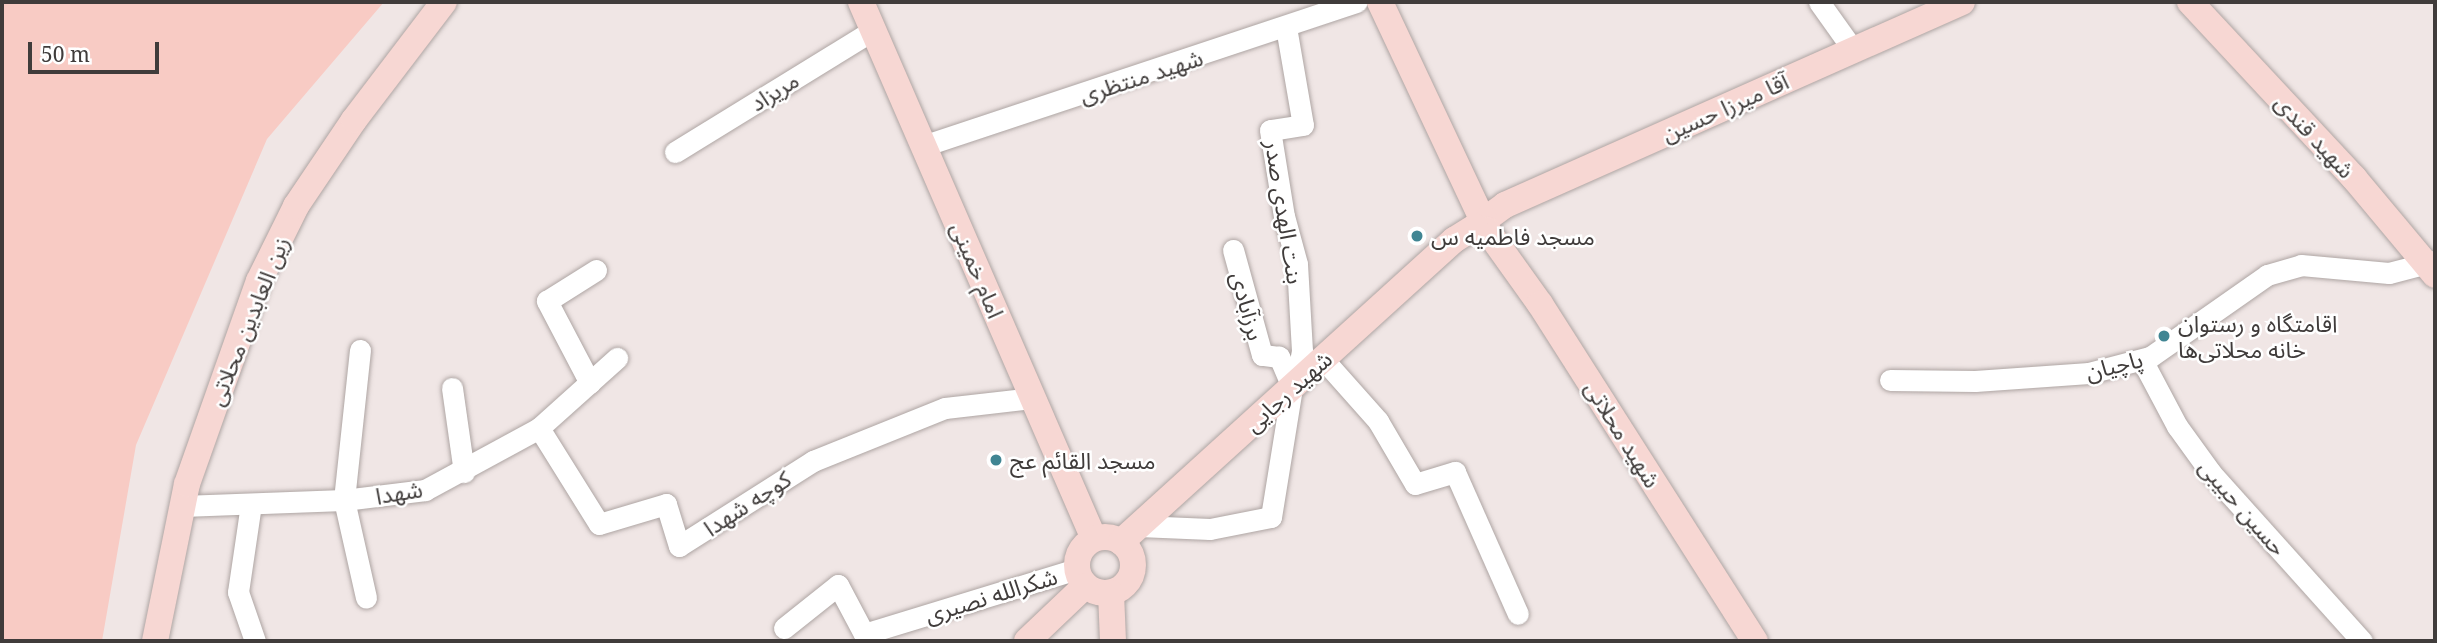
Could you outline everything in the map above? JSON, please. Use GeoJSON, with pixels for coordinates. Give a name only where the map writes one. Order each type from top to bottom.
{"type":"FeatureCollection","features":[{"type":"Feature","properties":{"kind":"main road","name":"زین العابدین محلاتی"},"geometry":{"type":"LineString","coordinates":[[155,641],[182,506],[259,281],[296,206],[354,120],[444,2]]}},
{"type":"Feature","properties":{"kind":"main road","name":"امام خمینی"},"geometry":{"type":"LineString","coordinates":[[861,2],[1094,539]]}},
{"type":"Feature","properties":{"kind":"main road","name":"شهید محلاتی"},"geometry":{"type":"LineString","coordinates":[[1380,2],[1477,225],[1540,304],[1755,641]]}},
{"type":"Feature","properties":{"kind":"main road","name":"آقا میرزا حسین"},"geometry":{"type":"LineString","coordinates":[[1477,225],[1505,205],[1962,2]]}},
{"type":"Feature","properties":{"kind":"main road","name":"شهید قندی"},"geometry":{"type":"LineString","coordinates":[[2190,2],[2433,267]]}},
{"type":"Feature","properties":{"kind":"main road","name":"شهید رجایی"},"geometry":{"type":"LineString","coordinates":[[1130,534],[1323,359],[1477,225]]}},
{"type":"Feature","properties":{"kind":"main road"},"geometry":{"type":"LineString","coordinates":[[1027,641],[1081,578],[1080,551],[1094,539],[1130,534],[1134,566],[1127,584],[1111,593]]}},
{"type":"Feature","properties":{"kind":"main road"},"geometry":{"type":"LineString","coordinates":[[1081,578],[1111,593]]}},
{"type":"Feature","properties":{"kind":"main road"},"geometry":{"type":"LineString","coordinates":[[1111,593],[1113,641]]}},
{"type":"Feature","properties":{"kind":"street","name":"شهید منتظری"},"geometry":{"type":"LineString","coordinates":[[923,146],[1357,2]]}},
{"type":"Feature","properties":{"kind":"street"},"geometry":{"type":"LineString","coordinates":[[1819,2],[1854,51]]}},
{"type":"Feature","properties":{"kind":"street","name":"بنت الهدی صدر"},"geometry":{"type":"LineString","coordinates":[[1286,27],[1304,125],[1270,130],[1284,216],[1297,264],[1302,351],[1294,385]]}},
{"type":"Feature","properties":{"kind":"street","name":"مریزاد"},"geometry":{"type":"LineString","coordinates":[[675,152],[873,30]]}},
{"type":"Feature","properties":{"kind":"street","name":"برزآبادی"},"geometry":{"type":"LineString","coordinates":[[1233,250],[1262,355],[1279,357],[1294,385]]}},
{"type":"Feature","properties":{"kind":"street","name":"پاچیان"},"geometry":{"type":"LineString","coordinates":[[1890,380],[1975,381],[2089,373],[2142,359],[2267,275],[2301,265],[2389,273],[2433,267]]}},
{"type":"Feature","properties":{"kind":"street"},"geometry":{"type":"LineString","coordinates":[[590,383],[548,301],[596,270]]}},
{"type":"Feature","properties":{"kind":"street"},"geometry":{"type":"LineString","coordinates":[[360,351],[344,500],[366,598]]}},
{"type":"Feature","properties":{"kind":"street","name":"شهدا"},"geometry":{"type":"LineString","coordinates":[[182,506],[344,500],[425,490],[464,472],[539,428],[617,358]]}},
{"type":"Feature","properties":{"kind":"street"},"geometry":{"type":"LineString","coordinates":[[1323,359],[1378,421],[1415,484],[1455,472],[1518,614]]}},
{"type":"Feature","properties":{"kind":"street","name":"حسین حبیبی"},"geometry":{"type":"LineString","coordinates":[[2142,359],[2177,426],[2211,473],[2362,641]]}},
{"type":"Feature","properties":{"kind":"street"},"geometry":{"type":"LineString","coordinates":[[1130,534],[1210,529],[1271,517],[1294,385]]}},
{"type":"Feature","properties":{"kind":"street"},"geometry":{"type":"LineString","coordinates":[[452,388],[464,472]]}},
{"type":"Feature","properties":{"kind":"street","name":"کوچه شهدا"},"geometry":{"type":"LineString","coordinates":[[539,428],[599,524],[666,504],[679,546],[809,463],[945,408],[1033,398]]}},
{"type":"Feature","properties":{"kind":"street"},"geometry":{"type":"LineString","coordinates":[[251,504],[238,592],[255,641]]}},
{"type":"Feature","properties":{"kind":"street","name":"شکرالله نصیری"},"geometry":{"type":"LineString","coordinates":[[784,628],[838,585],[864,634],[1081,578]]}},
{"type":"Feature","properties":{"kind":"shaded area"},"geometry":{"type":"Polygon","coordinates":[[[2,2],[384,2],[267,139],[136,445],[102,641],[2,641],[2,2]]]}},
{"type":"Feature","properties":{"kind":"place","name":"مسجد فاطمیه س"},"geometry":{"type":"Point","coordinates":[1417,236]}},
{"type":"Feature","properties":{"kind":"place","name":"اقامتگاه و رستوان خانه محلاتی‌ها"},"geometry":{"type":"Point","coordinates":[2164,336]}},
{"type":"Feature","properties":{"kind":"place","name":"مسجد القائم عج"},"geometry":{"type":"Point","coordinates":[996,460]}}]}
